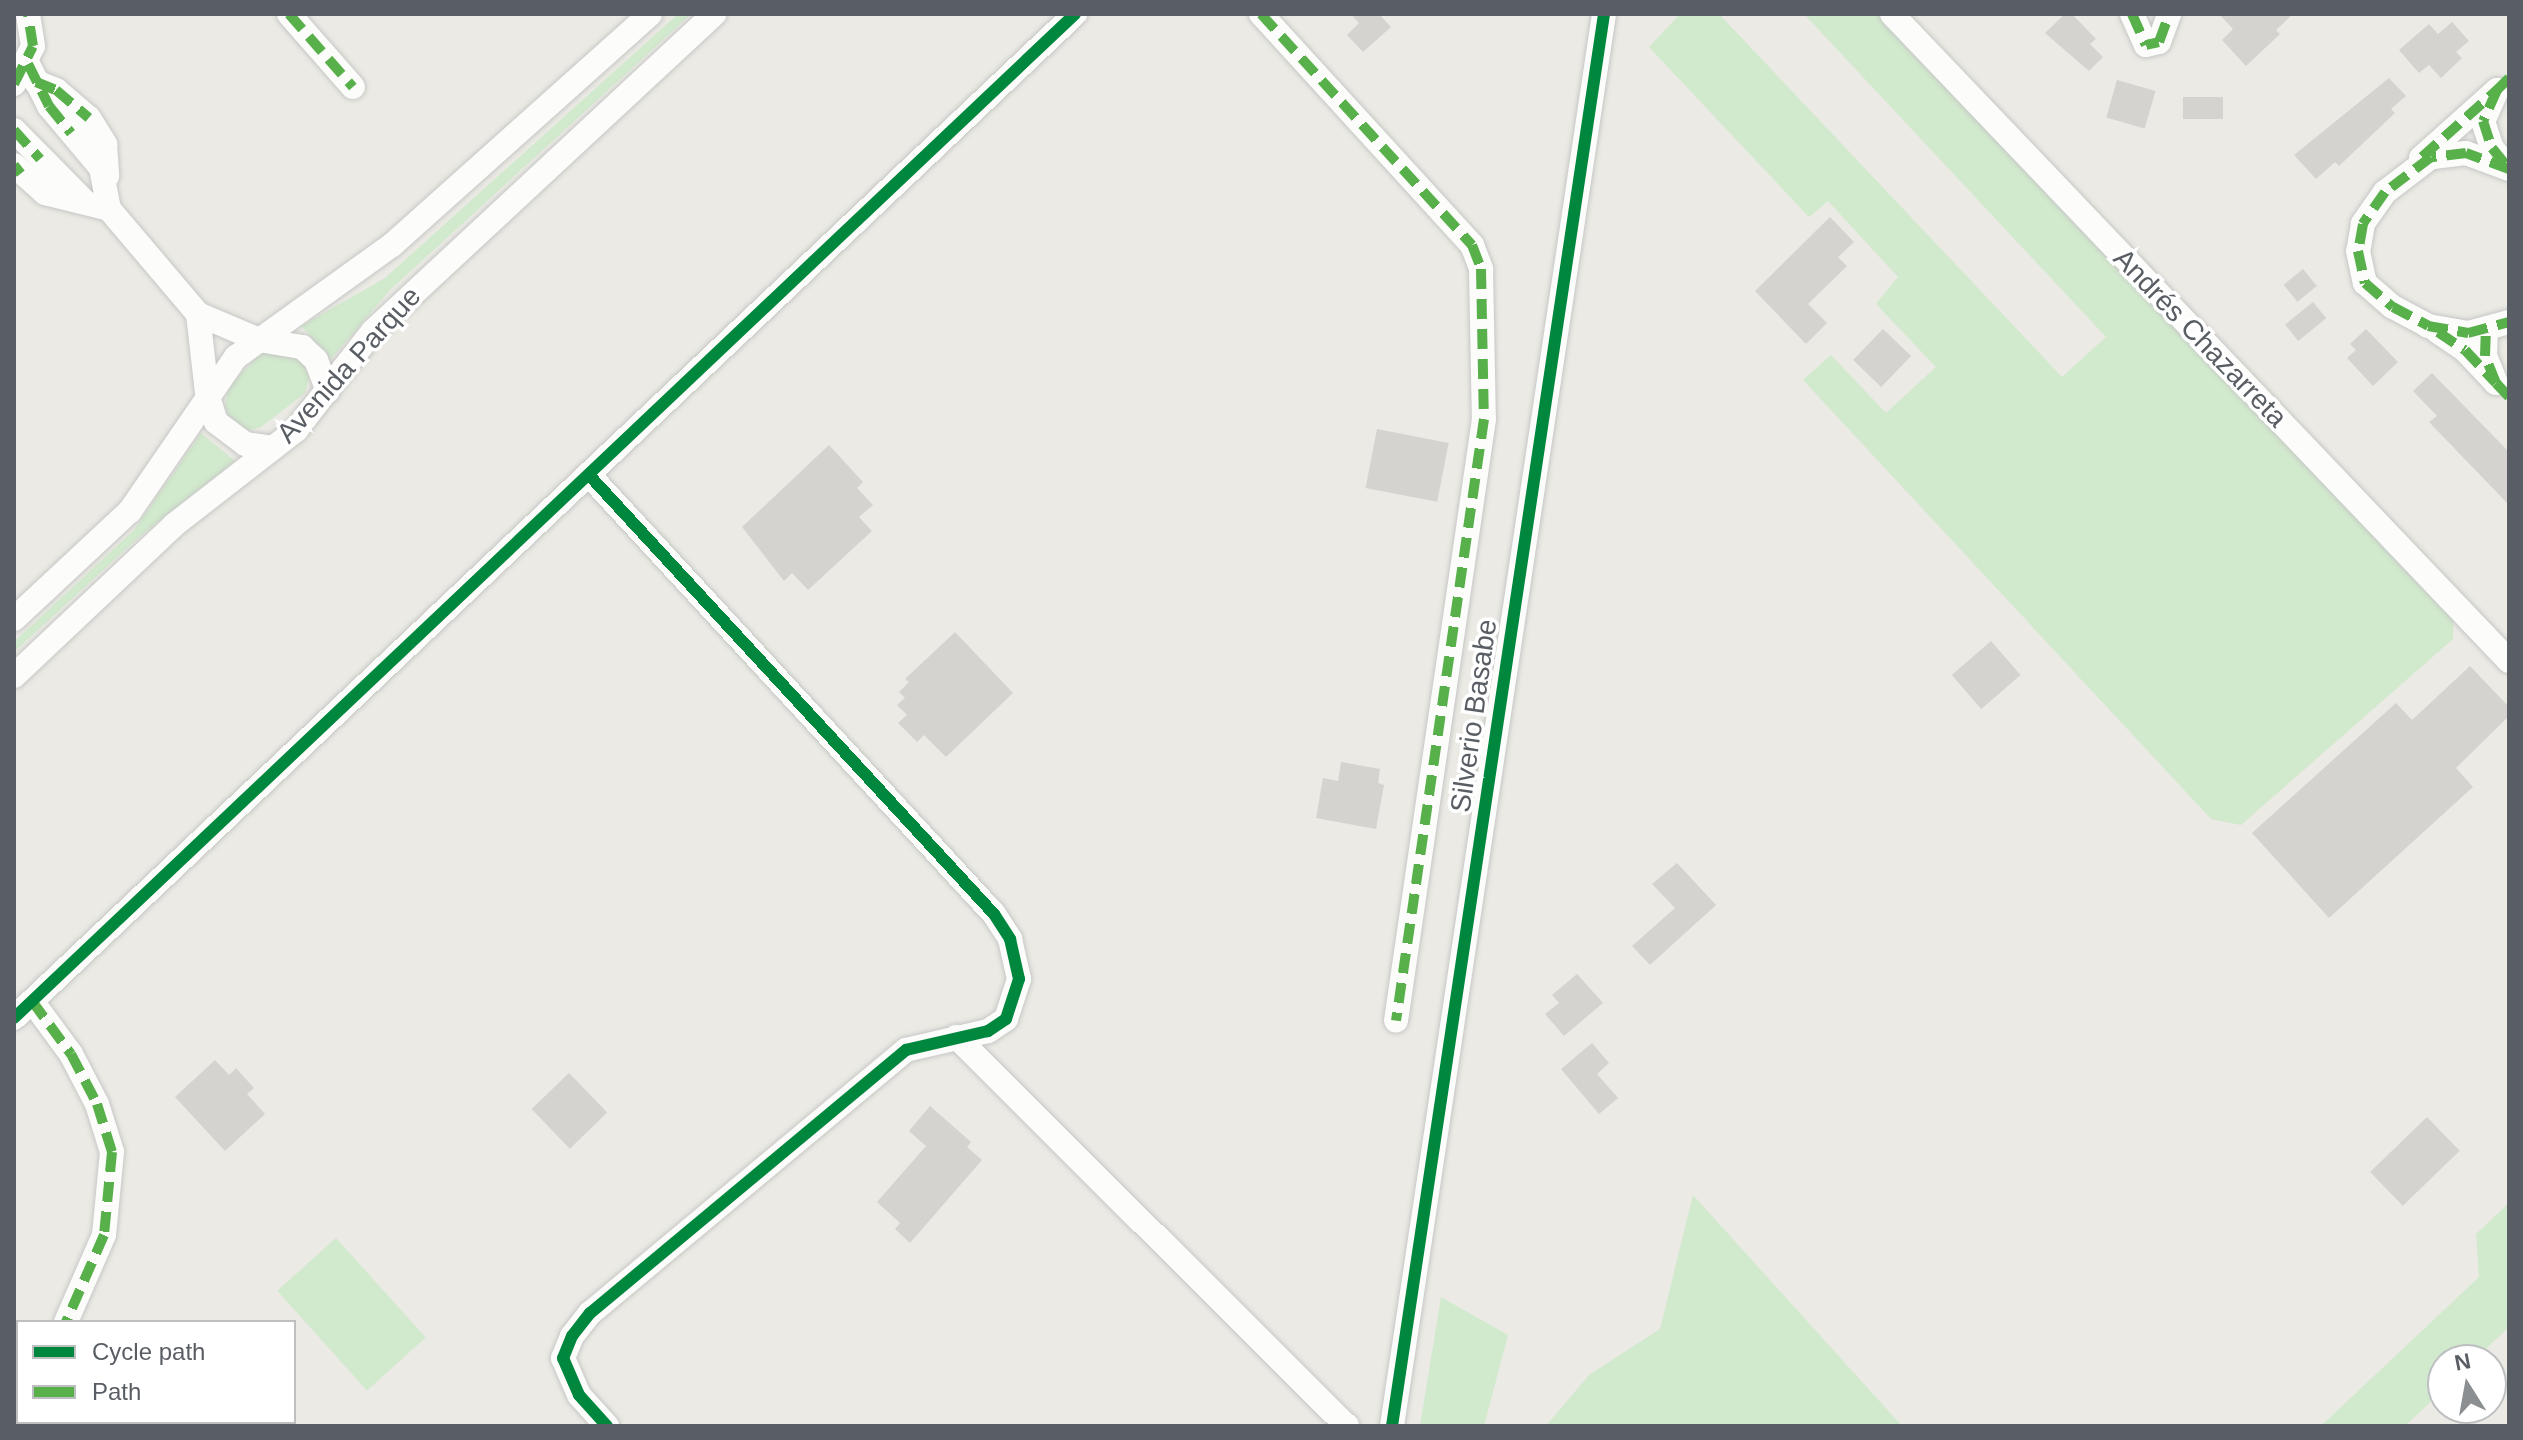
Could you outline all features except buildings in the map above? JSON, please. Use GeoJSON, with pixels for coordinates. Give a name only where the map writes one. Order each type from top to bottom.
{"type":"FeatureCollection","features":[{"type":"Feature","properties":{"kind":"street"},"geometry":{"type":"LineString","coordinates":[[289,14],[353,87]]}},
{"type":"Feature","properties":{"kind":"street","name":"Avenida Parque"},"geometry":{"type":"LineString","coordinates":[[14,619],[130,511],[207,393],[236,357],[392,245],[650,14]]}},
{"type":"Feature","properties":{"kind":"street","name":"Avenida Parque"},"geometry":{"type":"LineString","coordinates":[[14,676],[174,525],[296,430],[373,331],[714,14]]}},
{"type":"Feature","properties":{"kind":"street"},"geometry":{"type":"LineString","coordinates":[[14,1018],[1075,14]]}},
{"type":"Feature","properties":{"kind":"street"},"geometry":{"type":"LineString","coordinates":[[1261,14],[1472,245],[1481,269],[1484,419],[1396,1021]]}},
{"type":"Feature","properties":{"kind":"street","name":"Silverio Basabe"},"geometry":{"type":"LineString","coordinates":[[1392,1426],[1604,14]]}},
{"type":"Feature","properties":{"kind":"street","name":"Andrés Chazarreta"},"geometry":{"type":"LineString","coordinates":[[1892,14],[2509,661]]}},
{"type":"Feature","properties":{"kind":"street"},"geometry":{"type":"LineString","coordinates":[[2132,14],[2146,45],[2159,42],[2169,14]]}},
{"type":"Feature","properties":{"kind":"street"},"geometry":{"type":"LineString","coordinates":[[31,18],[26,77],[76,104],[100,132],[109,161],[106,182],[109,209]]}},
{"type":"Feature","properties":{"kind":"street"},"geometry":{"type":"LineString","coordinates":[[2503,84],[2483,121],[2492,148],[2508,168]]}},
{"type":"Feature","properties":{"kind":"street"},"geometry":{"type":"LineString","coordinates":[[2502,390],[2465,350],[2378,296],[2359,269],[2363,224],[2406,172],[2503,84]]}},
{"type":"Feature","properties":{"kind":"street"},"geometry":{"type":"LineString","coordinates":[[14,130],[83,200]]}},
{"type":"Feature","properties":{"kind":"street"},"geometry":{"type":"LineString","coordinates":[[2406,172],[2449,152],[2508,168]]}},
{"type":"Feature","properties":{"kind":"street"},"geometry":{"type":"LineString","coordinates":[[14,165],[45,193],[83,200],[109,209],[198,314],[259,340],[302,347],[316,360],[328,391]]}},
{"type":"Feature","properties":{"kind":"street"},"geometry":{"type":"LineString","coordinates":[[198,314],[207,393],[216,422],[229,435],[245,444],[273,448]]}},
{"type":"Feature","properties":{"kind":"street"},"geometry":{"type":"LineString","coordinates":[[2428,326],[2451,333],[2498,326]]}},
{"type":"Feature","properties":{"kind":"street"},"geometry":{"type":"LineString","coordinates":[[2498,326],[2485,356],[2502,390]]}},
{"type":"Feature","properties":{"kind":"street"},"geometry":{"type":"LineString","coordinates":[[589,475],[994,914],[1014,954],[1019,979],[1006,1019],[988,1031],[906,1050],[590,1313],[572,1336],[563,1358],[579,1395],[607,1426]]}},
{"type":"Feature","properties":{"kind":"street"},"geometry":{"type":"LineString","coordinates":[[32,1001],[77,1067],[112,1152],[104,1235],[67,1320]]}},
{"type":"Feature","properties":{"kind":"street"},"geometry":{"type":"LineString","coordinates":[[956,1037],[1347,1426]]}},
{"type":"Feature","properties":{"kind":"green space"},"geometry":{"type":"Polygon","coordinates":[[[678,14],[691,14],[390,290],[331,359],[301,326],[385,278],[678,14]]]}},
{"type":"Feature","properties":{"kind":"green space"},"geometry":{"type":"Polygon","coordinates":[[[1680,14],[1719,14],[2062,377],[2106,337],[1804,14],[1896,14],[2454,606],[2453,639],[2241,825],[2211,819],[1803,380],[1831,355],[1886,413],[1936,367],[1876,304],[1898,277],[1828,201],[1809,217],[1649,47],[1680,14]]]}},
{"type":"Feature","properties":{"kind":"green space"},"geometry":{"type":"Polygon","coordinates":[[[275,347],[304,361],[309,378],[305,393],[261,427],[246,431],[231,422],[225,405],[229,386],[263,351],[275,347]]]}},
{"type":"Feature","properties":{"kind":"green space"},"geometry":{"type":"Polygon","coordinates":[[[201,433],[235,461],[139,537],[14,652],[14,642],[134,530],[201,433]]]}},
{"type":"Feature","properties":{"kind":"green space"},"geometry":{"type":"Polygon","coordinates":[[[1693,1195],[1902,1426],[1546,1426],[1589,1375],[1660,1329],[1693,1195]]]}},
{"type":"Feature","properties":{"kind":"green space"},"geometry":{"type":"Polygon","coordinates":[[[2509,1203],[2509,1327],[2491,1344],[2427,1344],[2427,1405],[2405,1426],[2321,1426],[2479,1277],[2476,1234],[2509,1203]]]}},
{"type":"Feature","properties":{"kind":"green space"},"geometry":{"type":"Polygon","coordinates":[[[336,1238],[426,1338],[367,1390],[277,1291],[336,1238]]]}},
{"type":"Feature","properties":{"kind":"green space"},"geometry":{"type":"Polygon","coordinates":[[[1441,1297],[1508,1335],[1484,1426],[1420,1426],[1441,1297]]]}},
{"type":"Feature","properties":{"kind":"marked path"},"geometry":{"type":"LineString","coordinates":[[14,84],[33,46],[28,14]]}},
{"type":"Feature","properties":{"kind":"marked path"},"geometry":{"type":"LineString","coordinates":[[289,14],[353,87]]}},
{"type":"Feature","properties":{"kind":"marked path"},"geometry":{"type":"LineString","coordinates":[[1261,14],[1472,245],[1481,269],[1484,419],[1396,1021]]}},
{"type":"Feature","properties":{"kind":"marked path"},"geometry":{"type":"LineString","coordinates":[[2132,14],[2146,45],[2159,42],[2169,14]]}},
{"type":"Feature","properties":{"kind":"marked path"},"geometry":{"type":"LineString","coordinates":[[28,64],[49,106],[71,133]]}},
{"type":"Feature","properties":{"kind":"marked path"},"geometry":{"type":"LineString","coordinates":[[2497,90],[2509,78]]}},
{"type":"Feature","properties":{"kind":"marked path"},"geometry":{"type":"LineString","coordinates":[[36,82],[56,90],[89,118]]}},
{"type":"Feature","properties":{"kind":"marked path"},"geometry":{"type":"LineString","coordinates":[[2422,157],[2497,90],[2483,121],[2492,148],[2508,168]]}},
{"type":"Feature","properties":{"kind":"marked path"},"geometry":{"type":"LineString","coordinates":[[14,130],[40,159]]}},
{"type":"Feature","properties":{"kind":"marked path"},"geometry":{"type":"LineString","coordinates":[[2509,169],[2466,153],[2431,157],[2385,192],[2363,224],[2358,251],[2365,283],[2393,307],[2428,326],[2468,333],[2509,322]]}},
{"type":"Feature","properties":{"kind":"marked path"},"geometry":{"type":"LineString","coordinates":[[14,165],[21,174]]}},
{"type":"Feature","properties":{"kind":"marked path"},"geometry":{"type":"LineString","coordinates":[[2438,332],[2465,350],[2496,383],[2485,356],[2486,330]]}},
{"type":"Feature","properties":{"kind":"marked path"},"geometry":{"type":"LineString","coordinates":[[2496,383],[2509,397]]}},
{"type":"Feature","properties":{"kind":"marked path"},"geometry":{"type":"LineString","coordinates":[[32,1001],[71,1054],[97,1104],[112,1152],[104,1235],[67,1320]]}},
{"type":"Feature","properties":{"kind":"cycle path"},"geometry":{"type":"LineString","coordinates":[[14,1018],[1075,14]]}},
{"type":"Feature","properties":{"kind":"cycle path"},"geometry":{"type":"LineString","coordinates":[[1392,1426],[1604,14]]}},
{"type":"Feature","properties":{"kind":"cycle path"},"geometry":{"type":"LineString","coordinates":[[589,475],[994,914],[1010,939],[1019,979],[1006,1019],[988,1031],[906,1050],[590,1313],[572,1336],[563,1358],[579,1395],[607,1426]]}}]}
